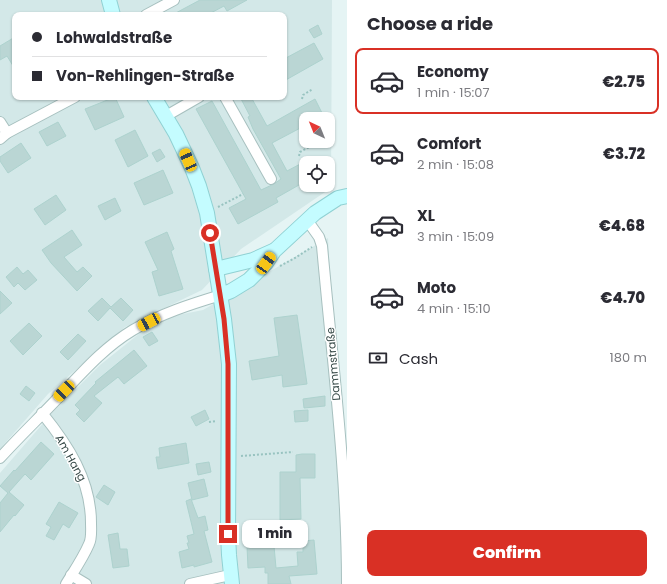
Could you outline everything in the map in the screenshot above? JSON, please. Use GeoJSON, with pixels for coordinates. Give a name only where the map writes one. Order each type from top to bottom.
{"type":"FeatureCollection","features":[{"type":"Feature","properties":{"kind":"street"},"geometry":{"type":"LineString","coordinates":[[109,0],[112,12]]}},
{"type":"Feature","properties":{"kind":"street"},"geometry":{"type":"LineString","coordinates":[[152,12],[174,0]]}},
{"type":"Feature","properties":{"kind":"street"},"geometry":{"type":"LineString","coordinates":[[0,122],[4,136],[70,100]]}},
{"type":"Feature","properties":{"kind":"street"},"geometry":{"type":"LineString","coordinates":[[156,100],[166,116],[192,168],[207,213],[221,295],[228,364],[228,555],[231,580],[190,584]]}},
{"type":"Feature","properties":{"kind":"street"},"geometry":{"type":"LineString","coordinates":[[166,116],[194,100]]}},
{"type":"Feature","properties":{"kind":"street"},"geometry":{"type":"LineString","coordinates":[[227,100],[271,179]]}},
{"type":"Feature","properties":{"kind":"street"},"geometry":{"type":"LineString","coordinates":[[0,458],[98,356],[126,334],[165,315],[231,291],[249,280],[266,263],[274,251],[306,220],[338,198],[347,196]]}},
{"type":"Feature","properties":{"kind":"street","name":"Dammstraße"},"geometry":{"type":"LineString","coordinates":[[306,220],[319,236],[322,246],[340,450],[346,544],[346,584]]}},
{"type":"Feature","properties":{"kind":"street"},"geometry":{"type":"LineString","coordinates":[[216,269],[253,260],[274,251]]}},
{"type":"Feature","properties":{"kind":"street","name":"Am Hang"},"geometry":{"type":"LineString","coordinates":[[42,413],[65,442],[74,457],[86,485],[90,501],[90,543],[69,580],[86,584]]}},
{"type":"Feature","properties":{"kind":"path"},"geometry":{"type":"LineString","coordinates":[[302,99],[303,95],[313,89]]}},
{"type":"Feature","properties":{"kind":"path"},"geometry":{"type":"LineString","coordinates":[[299,156],[300,152],[307,148]]}},
{"type":"Feature","properties":{"kind":"path"},"geometry":{"type":"LineString","coordinates":[[207,213],[243,194]]}},
{"type":"Feature","properties":{"kind":"path"},"geometry":{"type":"LineString","coordinates":[[229,457],[294,452]]}},
{"type":"Feature","properties":{"kind":"shaded area"},"geometry":{"type":"Polygon","coordinates":[[[0,0],[332,0],[331,112],[299,112],[299,148],[331,148],[331,156],[299,156],[299,192],[325,192],[241,249],[202,290],[125,327],[48,394],[0,449],[0,0]]]}},
{"type":"Feature","properties":{"kind":"shaded area"},"geometry":{"type":"Polygon","coordinates":[[[328,238],[347,584],[0,584],[0,473],[52,413],[100,365],[140,333],[173,316],[203,310],[328,238]]]}},
{"type":"Feature","properties":{"kind":"building"},"geometry":{"type":"Polygon","coordinates":[[[200,0],[247,0],[227,11],[224,6],[213,12],[178,12],[200,0]]]}},
{"type":"Feature","properties":{"kind":"building"},"geometry":{"type":"Polygon","coordinates":[[[318,25],[322,34],[314,38],[309,30],[318,25]]]}},
{"type":"Feature","properties":{"kind":"building"},"geometry":{"type":"Polygon","coordinates":[[[12,39],[12,64],[7,56],[0,60],[0,46],[12,39]]]}},
{"type":"Feature","properties":{"kind":"building"},"geometry":{"type":"Polygon","coordinates":[[[314,43],[323,59],[287,79],[287,57],[314,43]]]}},
{"type":"Feature","properties":{"kind":"building"},"geometry":{"type":"Polygon","coordinates":[[[315,99],[322,112],[299,112],[299,129],[272,143],[287,171],[299,165],[299,185],[276,198],[278,202],[238,224],[229,208],[246,199],[196,109],[212,101],[261,190],[281,179],[253,129],[248,117],[250,116],[242,100],[253,100],[267,126],[315,99]]]}},
{"type":"Feature","properties":{"kind":"building"},"geometry":{"type":"Polygon","coordinates":[[[108,100],[116,100],[124,117],[95,130],[85,109],[108,100]]]}},
{"type":"Feature","properties":{"kind":"building"},"geometry":{"type":"Polygon","coordinates":[[[58,122],[66,136],[47,146],[39,132],[58,122]]]}},
{"type":"Feature","properties":{"kind":"building"},"geometry":{"type":"Polygon","coordinates":[[[135,130],[148,156],[128,167],[115,140],[135,130]]]}},
{"type":"Feature","properties":{"kind":"building"},"geometry":{"type":"Polygon","coordinates":[[[21,143],[31,158],[8,173],[0,161],[0,157],[21,143]]]}},
{"type":"Feature","properties":{"kind":"building"},"geometry":{"type":"Polygon","coordinates":[[[160,149],[165,157],[157,162],[152,153],[160,149]]]}},
{"type":"Feature","properties":{"kind":"building"},"geometry":{"type":"Polygon","coordinates":[[[163,170],[173,193],[144,205],[134,183],[163,170]]]}},
{"type":"Feature","properties":{"kind":"building"},"geometry":{"type":"Polygon","coordinates":[[[56,195],[66,210],[45,225],[34,209],[56,195]]]}},
{"type":"Feature","properties":{"kind":"building"},"geometry":{"type":"Polygon","coordinates":[[[115,198],[121,211],[105,220],[98,206],[115,198]]]}},
{"type":"Feature","properties":{"kind":"building"},"geometry":{"type":"Polygon","coordinates":[[[72,230],[82,245],[64,257],[77,272],[83,267],[92,276],[77,291],[51,263],[42,250],[72,230]]]}},
{"type":"Feature","properties":{"kind":"building"},"geometry":{"type":"Polygon","coordinates":[[[167,232],[174,249],[171,251],[183,289],[159,296],[152,272],[158,270],[145,242],[167,232]]]}},
{"type":"Feature","properties":{"kind":"building"},"geometry":{"type":"Polygon","coordinates":[[[17,267],[23,274],[28,270],[37,280],[25,290],[18,283],[14,287],[6,277],[17,267]]]}},
{"type":"Feature","properties":{"kind":"building"},"geometry":{"type":"Polygon","coordinates":[[[0,291],[12,303],[0,314],[0,291]]]}},
{"type":"Feature","properties":{"kind":"building"},"geometry":{"type":"Polygon","coordinates":[[[102,298],[111,307],[121,298],[133,310],[123,321],[110,308],[98,321],[88,311],[102,298]]]}},
{"type":"Feature","properties":{"kind":"building"},"geometry":{"type":"Polygon","coordinates":[[[297,315],[307,384],[283,387],[282,375],[252,380],[249,361],[279,356],[274,318],[297,315]]]}},
{"type":"Feature","properties":{"kind":"building"},"geometry":{"type":"Polygon","coordinates":[[[29,323],[42,336],[23,355],[10,341],[29,323]]]}},
{"type":"Feature","properties":{"kind":"building"},"geometry":{"type":"Polygon","coordinates":[[[152,332],[158,341],[149,346],[143,337],[152,332]]]}},
{"type":"Feature","properties":{"kind":"building"},"geometry":{"type":"Polygon","coordinates":[[[78,334],[86,341],[68,360],[60,352],[78,334]]]}},
{"type":"Feature","properties":{"kind":"building"},"geometry":{"type":"Polygon","coordinates":[[[134,350],[147,366],[124,384],[118,377],[94,396],[102,403],[84,422],[76,414],[80,410],[75,405],[96,383],[95,382],[134,350]]]}},
{"type":"Feature","properties":{"kind":"building"},"geometry":{"type":"Polygon","coordinates":[[[26,386],[35,393],[29,401],[20,394],[26,386]]]}},
{"type":"Feature","properties":{"kind":"building"},"geometry":{"type":"Polygon","coordinates":[[[325,396],[325,406],[304,408],[303,399],[325,396]]]}},
{"type":"Feature","properties":{"kind":"building"},"geometry":{"type":"Polygon","coordinates":[[[205,410],[209,419],[196,426],[191,417],[205,410]]]}},
{"type":"Feature","properties":{"kind":"building"},"geometry":{"type":"Polygon","coordinates":[[[308,410],[308,421],[295,422],[294,411],[308,410]]]}},
{"type":"Feature","properties":{"kind":"building"},"geometry":{"type":"Polygon","coordinates":[[[41,442],[54,454],[31,480],[25,474],[9,492],[24,505],[0,532],[0,503],[8,493],[0,486],[41,442]]]}},
{"type":"Feature","properties":{"kind":"building"},"geometry":{"type":"Polygon","coordinates":[[[186,443],[189,463],[158,469],[156,457],[160,457],[159,448],[186,443]]]}},
{"type":"Feature","properties":{"kind":"building"},"geometry":{"type":"Polygon","coordinates":[[[315,454],[315,478],[300,478],[301,519],[280,520],[280,472],[296,472],[296,455],[315,454]]]}},
{"type":"Feature","properties":{"kind":"building"},"geometry":{"type":"Polygon","coordinates":[[[209,462],[211,472],[198,475],[196,464],[209,462]]]}},
{"type":"Feature","properties":{"kind":"building"},"geometry":{"type":"Polygon","coordinates":[[[204,479],[208,496],[192,500],[188,483],[204,479]]]}},
{"type":"Feature","properties":{"kind":"building"},"geometry":{"type":"Polygon","coordinates":[[[104,485],[115,492],[108,505],[96,497],[104,485]]]}},
{"type":"Feature","properties":{"kind":"building"},"geometry":{"type":"Polygon","coordinates":[[[191,499],[198,518],[205,516],[208,530],[204,531],[212,562],[194,567],[194,565],[182,568],[179,552],[189,549],[187,536],[194,534],[186,501],[191,499]]]}},
{"type":"Feature","properties":{"kind":"building"},"geometry":{"type":"Polygon","coordinates":[[[59,502],[78,513],[69,528],[63,524],[54,540],[46,536],[51,527],[46,524],[59,502]]]}},
{"type":"Feature","properties":{"kind":"building"},"geometry":{"type":"Polygon","coordinates":[[[118,533],[120,549],[127,549],[129,566],[113,568],[108,535],[118,533]]]}},
{"type":"Feature","properties":{"kind":"building"},"geometry":{"type":"Polygon","coordinates":[[[314,540],[317,574],[289,576],[291,584],[268,584],[268,573],[265,573],[265,567],[248,568],[247,546],[274,546],[276,568],[298,566],[297,552],[303,552],[303,541],[314,540]]]}},
{"type":"Feature","properties":{"kind":"route"},"geometry":{"type":"LineString","coordinates":[[210,233],[227,342],[229,387],[228,534]]}}]}
